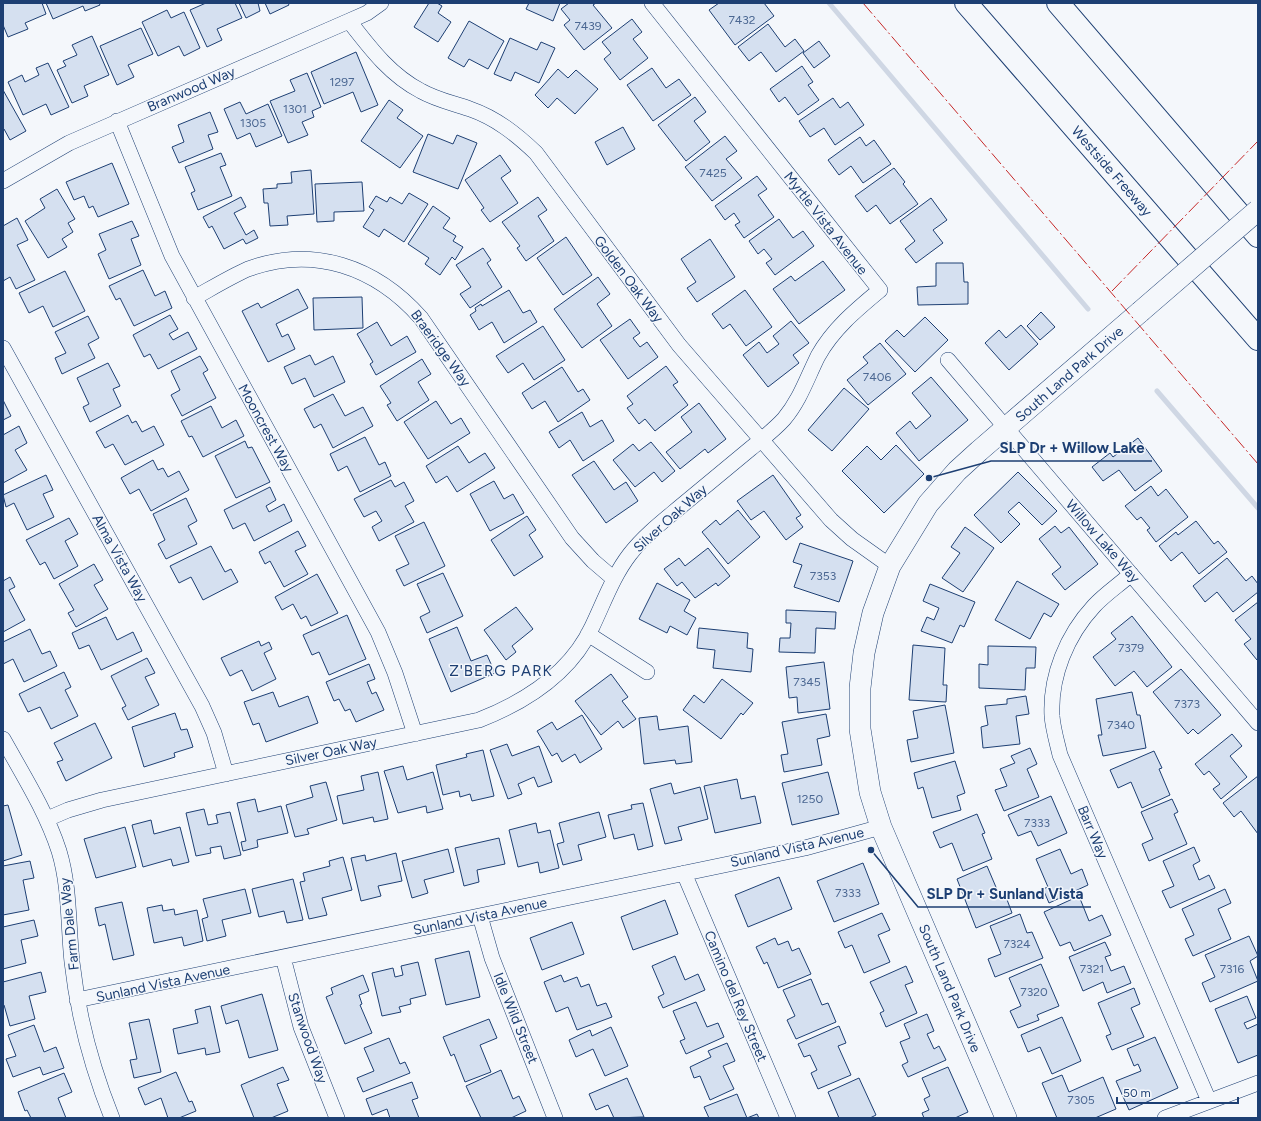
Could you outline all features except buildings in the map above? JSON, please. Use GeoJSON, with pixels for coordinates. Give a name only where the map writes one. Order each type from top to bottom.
{"type":"FeatureCollection","features":[{"type":"Feature","properties":{"kind":"highway","name":"Westside Freeway"},"geometry":{"type":"LineString","coordinates":[[966,3],[1258,340]]}},
{"type":"Feature","properties":{"kind":"highway"},"geometry":{"type":"LineString","coordinates":[[1058,3],[1258,236]]}},
{"type":"Feature","properties":{"kind":"street","name":"Branwood Way"},"geometry":{"type":"LineString","coordinates":[[3,181],[69,143],[349,21],[382,3]]}},
{"type":"Feature","properties":{"kind":"street","name":"Myrtle Vista Avenue"},"geometry":{"type":"LineString","coordinates":[[652,3],[880,290],[850,315],[833,333],[818,356],[806,385],[795,406],[783,420],[761,440]]}},
{"type":"Feature","properties":{"kind":"street","name":"Golden Oak Way"},"geometry":{"type":"LineString","coordinates":[[349,21],[377,56],[396,74],[420,91],[444,102],[470,109],[493,119],[514,132],[536,153],[666,329],[761,440],[831,520],[852,539],[890,566]]}},
{"type":"Feature","properties":{"kind":"street","name":"Mooncrest Way"},"geometry":{"type":"LineString","coordinates":[[117,121],[172,256],[378,632],[395,673],[415,734]]}},
{"type":"Feature","properties":{"kind":"street","name":"South Land Park Drive"},"geometry":{"type":"LineString","coordinates":[[1006,1118],[881,827],[870,792],[864,763],[860,729],[860,688],[864,653],[873,613],[890,566],[928,504],[957,471],[1258,210]]}},
{"type":"Feature","properties":{"kind":"street","name":"Braeridge Way"},"geometry":{"type":"LineString","coordinates":[[194,298],[248,270],[268,263],[291,260],[314,260],[342,265],[367,274],[389,287],[407,302],[421,318],[572,538],[593,561],[614,579]]}},
{"type":"Feature","properties":{"kind":"street","name":"Alma Vista Way"},"geometry":{"type":"LineString","coordinates":[[3,348],[202,706],[214,733],[226,774]]}},
{"type":"Feature","properties":{"kind":"street","name":"Willow Lake Way"},"geometry":{"type":"LineString","coordinates":[[948,360],[1258,723]]}},
{"type":"Feature","properties":{"kind":"street","name":"Silver Oak Way"},"geometry":{"type":"LineString","coordinates":[[47,819],[68,810],[102,800],[479,720],[506,710],[529,697],[552,679],[572,658],[588,634],[614,579],[629,555],[646,536],[761,440]]}},
{"type":"Feature","properties":{"kind":"street","name":"Barr Way"},"geometry":{"type":"LineString","coordinates":[[1131,574],[1094,606],[1078,626],[1065,649],[1057,673],[1053,694],[1052,715],[1054,730],[1060,755],[1209,1101]]}},
{"type":"Feature","properties":{"kind":"street"},"geometry":{"type":"LineString","coordinates":[[588,634],[647,672]]}},
{"type":"Feature","properties":{"kind":"street","name":"Farm Dale Way"},"geometry":{"type":"LineString","coordinates":[[3,739],[47,819],[59,852],[66,885],[72,962],[77,1000],[87,1045],[101,1090],[112,1118]]}},
{"type":"Feature","properties":{"kind":"street","name":"Sunland Vista Avenue"},"geometry":{"type":"LineString","coordinates":[[77,1000],[805,848],[881,827]]}},
{"type":"Feature","properties":{"kind":"street","name":"Camino del Rey Street"},"geometry":{"type":"LineString","coordinates":[[684,873],[788,1118]]}},
{"type":"Feature","properties":{"kind":"street","name":"Idle Wild Street"},"geometry":{"type":"LineString","coordinates":[[480,916],[492,958],[556,1118]]}},
{"type":"Feature","properties":{"kind":"street","name":"Stanwood Way"},"geometry":{"type":"LineString","coordinates":[[284,957],[301,1027],[337,1118]]}},
{"type":"Feature","properties":{"kind":"street"},"geometry":{"type":"LineString","coordinates":[[1165,1118],[1258,1083]]}},
{"type":"Feature","properties":{"kind":"waterway"},"geometry":{"type":"LineString","coordinates":[[829,3],[1088,309]]}},
{"type":"Feature","properties":{"kind":"waterway"},"geometry":{"type":"LineString","coordinates":[[1157,391],[1258,508]]}},
{"type":"Feature","properties":{"kind":"power"},"geometry":{"type":"LineString","coordinates":[[863,3],[1258,464]]}},
{"type":"Feature","properties":{"kind":"power"},"geometry":{"type":"LineString","coordinates":[[1112,291],[1258,141]]}},
{"type":"Feature","properties":{"kind":"place","name":"SLP Dr + Willow Lake"},"geometry":{"type":"Point","coordinates":[929,478]}},
{"type":"Feature","properties":{"kind":"place","name":"SLP Dr + Sunland Vista"},"geometry":{"type":"Point","coordinates":[871,850]}},
{"type":"Feature","properties":{"kind":"district","name":"Z'BERG PARK"},"geometry":{"type":"Point","coordinates":[501,671]}}]}
